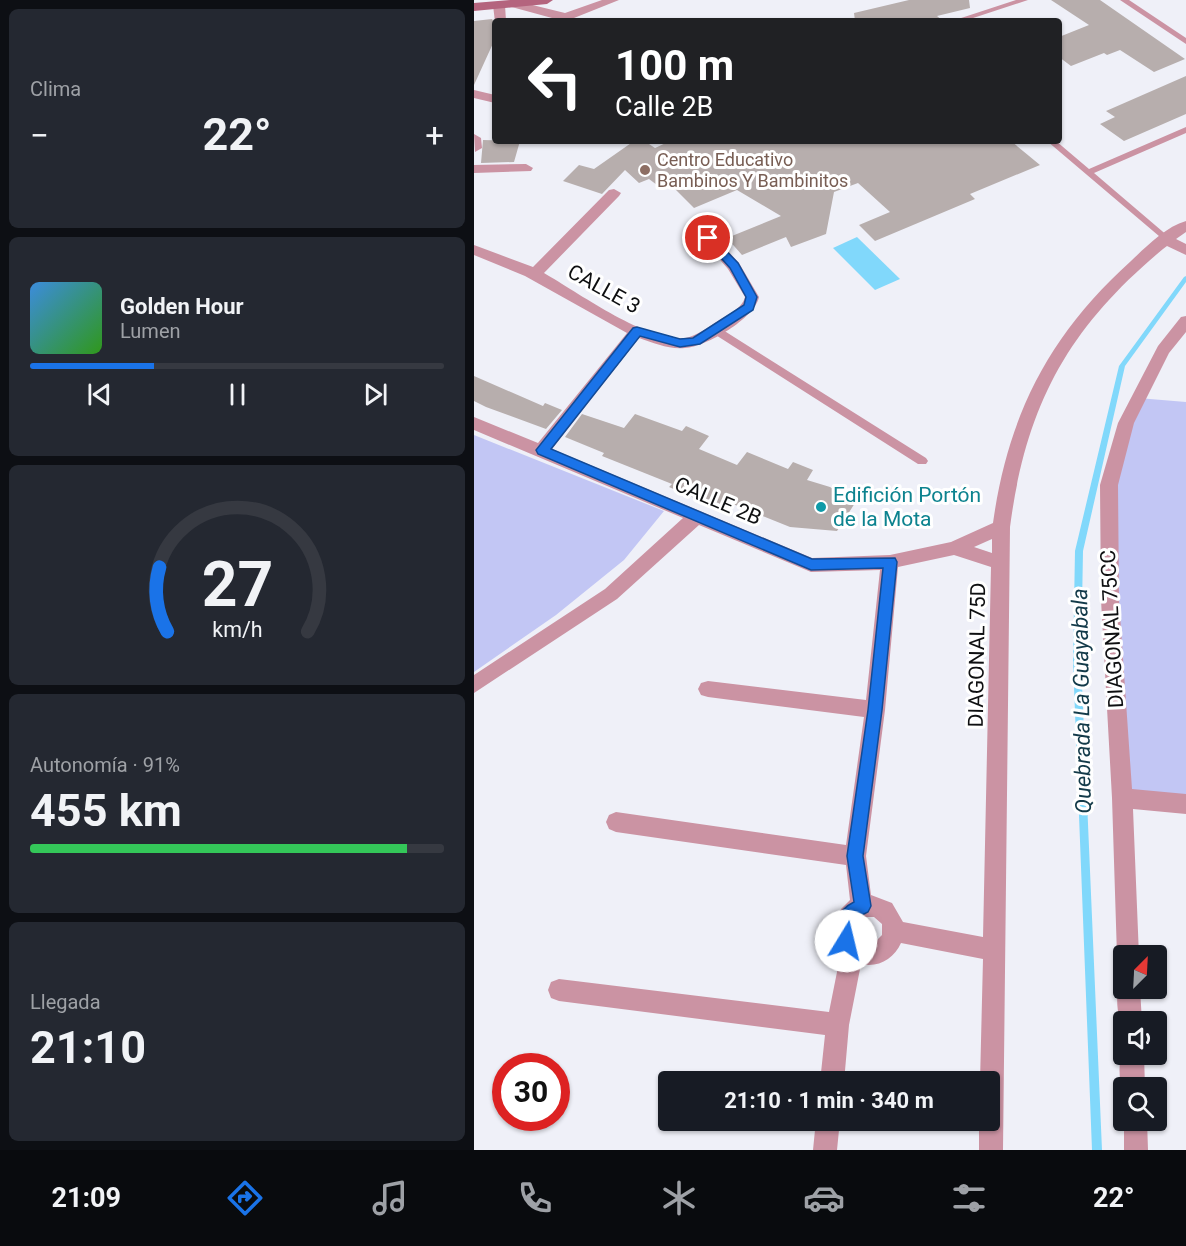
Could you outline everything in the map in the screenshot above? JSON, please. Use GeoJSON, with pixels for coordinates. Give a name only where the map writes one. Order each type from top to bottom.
{"type":"FeatureCollection","features":[{"type":"Feature","properties":{"kind":"main road"},"geometry":{"type":"LineString","coordinates":[[474,7],[547,0]]}},
{"type":"Feature","properties":{"kind":"street"},"geometry":{"type":"LineString","coordinates":[[570,18],[613,0]]}},
{"type":"Feature","properties":{"kind":"street"},"geometry":{"type":"LineString","coordinates":[[501,18],[507,3],[564,18]]}},
{"type":"Feature","properties":{"kind":"street"},"geometry":{"type":"LineString","coordinates":[[474,94],[492,98]]}},
{"type":"Feature","properties":{"kind":"street"},"geometry":{"type":"LineString","coordinates":[[474,169],[526,168]]}},
{"type":"Feature","properties":{"kind":"street"},"geometry":{"type":"LineString","coordinates":[[535,274],[614,193]]}},
{"type":"Feature","properties":{"kind":"street","name":"DIAGONAL 75D"},"geometry":{"type":"LineString","coordinates":[[991,1150],[1001,527],[1004,493],[1014,453],[1030,408],[1052,361],[1069,334],[1100,297],[1178,246],[1186,226]]}},
{"type":"Feature","properties":{"kind":"street","name":"CALLE 3"},"geometry":{"type":"LineString","coordinates":[[474,250],[535,274],[637,331],[680,343],[696,341],[715,329],[749,307],[752,297],[734,266],[708,238]]}},
{"type":"Feature","properties":{"kind":"street","name":"DIAGONAL 75CC"},"geometry":{"type":"LineString","coordinates":[[1128,945],[1122,798],[1110,600],[1109,485],[1126,423],[1163,350],[1186,321]]}},
{"type":"Feature","properties":{"kind":"street"},"geometry":{"type":"LineString","coordinates":[[542,450],[637,331]]}},
{"type":"Feature","properties":{"kind":"street","name":"CALLE 2B"},"geometry":{"type":"LineString","coordinates":[[474,423],[811,565],[890,562],[954,548],[1001,527]]}},
{"type":"Feature","properties":{"kind":"street"},"geometry":{"type":"LineString","coordinates":[[474,685],[611,594],[697,516]]}},
{"type":"Feature","properties":{"kind":"street"},"geometry":{"type":"LineString","coordinates":[[954,548],[1001,563]]}},
{"type":"Feature","properties":{"kind":"street"},"geometry":{"type":"LineString","coordinates":[[862,906],[855,856],[875,710],[890,562]]}},
{"type":"Feature","properties":{"kind":"street"},"geometry":{"type":"LineString","coordinates":[[708,689],[875,710]]}},
{"type":"Feature","properties":{"kind":"street"},"geometry":{"type":"LineString","coordinates":[[1122,798],[1186,804]]}},
{"type":"Feature","properties":{"kind":"street"},"geometry":{"type":"LineString","coordinates":[[616,822],[855,856]]}},
{"type":"Feature","properties":{"kind":"street"},"geometry":{"type":"LineString","coordinates":[[862,906],[874,906],[884,911],[891,919],[894,931],[885,950],[875,955],[863,955],[853,950],[846,941],[844,930],[846,919],[853,911],[862,906]]}},
{"type":"Feature","properties":{"kind":"street"},"geometry":{"type":"LineString","coordinates":[[894,931],[996,950]]}},
{"type":"Feature","properties":{"kind":"street"},"geometry":{"type":"LineString","coordinates":[[833,1071],[838,1025],[853,950]]}},
{"type":"Feature","properties":{"kind":"street"},"geometry":{"type":"LineString","coordinates":[[560,990],[838,1025]]}},
{"type":"Feature","properties":{"kind":"street"},"geometry":{"type":"LineString","coordinates":[[825,1150],[827,1131]]}},
{"type":"Feature","properties":{"kind":"street"},"geometry":{"type":"LineString","coordinates":[[1135,1131],[1136,1150]]}},
{"type":"Feature","properties":{"kind":"lane"},"geometry":{"type":"LineString","coordinates":[[966,18],[1024,0]]}},
{"type":"Feature","properties":{"kind":"lane"},"geometry":{"type":"LineString","coordinates":[[1124,0],[1186,42]]}},
{"type":"Feature","properties":{"kind":"lane"},"geometry":{"type":"LineString","coordinates":[[1089,172],[1186,130]]}},
{"type":"Feature","properties":{"kind":"lane"},"geometry":{"type":"LineString","coordinates":[[1055,144],[1178,246]]}},
{"type":"Feature","properties":{"kind":"lane"},"geometry":{"type":"LineString","coordinates":[[715,329],[922,461]]}},
{"type":"Feature","properties":{"kind":"shaded area"},"geometry":{"type":"Polygon","coordinates":[[[857,237],[900,279],[875,290],[833,248],[857,237]]]}},
{"type":"Feature","properties":{"kind":"shaded area"},"geometry":{"type":"Polygon","coordinates":[[[1138,398],[1186,402],[1186,804],[1122,798],[1109,485],[1138,398]]]}},
{"type":"Feature","properties":{"kind":"shaded area"},"geometry":{"type":"Polygon","coordinates":[[[474,435],[664,511],[624,560],[556,615],[474,672],[474,435]]]}},
{"type":"Feature","properties":{"kind":"building"},"geometry":{"type":"Polygon","coordinates":[[[909,0],[969,0],[970,8],[937,16],[939,18],[855,18],[854,13],[909,0]]]}},
{"type":"Feature","properties":{"kind":"building"},"geometry":{"type":"Polygon","coordinates":[[[1051,0],[1100,0],[1185,59],[1154,72],[1120,50],[1107,55],[1104,53],[1071,66],[1062,59],[1062,36],[1089,25],[1051,0]]]}},
{"type":"Feature","properties":{"kind":"building"},"geometry":{"type":"Polygon","coordinates":[[[492,19],[492,46],[474,85],[474,21],[492,19]]]}},
{"type":"Feature","properties":{"kind":"building"},"geometry":{"type":"Polygon","coordinates":[[[1186,76],[1186,114],[1124,141],[1100,124],[1115,117],[1106,111],[1186,76]]]}},
{"type":"Feature","properties":{"kind":"building"},"geometry":{"type":"Polygon","coordinates":[[[483,140],[492,140],[492,144],[519,144],[514,162],[481,163],[483,140]]]}},
{"type":"Feature","properties":{"kind":"building"},"geometry":{"type":"Polygon","coordinates":[[[630,144],[649,144],[655,148],[664,144],[1015,144],[1040,165],[970,194],[975,199],[875,241],[859,225],[890,212],[858,183],[834,192],[826,234],[791,247],[786,237],[742,255],[727,238],[781,216],[737,190],[694,208],[667,181],[657,185],[649,179],[639,183],[625,170],[602,194],[563,181],[579,165],[594,169],[630,144]]]}},
{"type":"Feature","properties":{"kind":"building"},"geometry":{"type":"Polygon","coordinates":[[[474,376],[543,406],[545,403],[562,410],[546,429],[486,407],[474,401],[474,376]]]}},
{"type":"Feature","properties":{"kind":"building"},"geometry":{"type":"Polygon","coordinates":[[[582,414],[624,428],[635,414],[682,431],[686,426],[709,436],[699,449],[737,465],[747,452],[788,469],[793,462],[813,470],[807,480],[830,487],[855,503],[837,531],[790,527],[728,502],[725,506],[709,499],[706,503],[669,487],[672,484],[602,456],[604,453],[565,437],[582,414]]]}},
{"type":"Feature","properties":{"kind":"waterway","name":"Quebrada La Guayabala"},"geometry":{"type":"LineString","coordinates":[[1097,1150],[1077,661],[1079,551],[1122,366],[1186,278]]}},
{"type":"Feature","properties":{"kind":"place","name":"Centro Educativo Bambinos Y Bambinitos"},"geometry":{"type":"Point","coordinates":[645,170]}},
{"type":"Feature","properties":{"kind":"place","name":"Edifición Portón de la Mota"},"geometry":{"type":"Point","coordinates":[821,507]}},
{"type":"Feature","properties":{"kind":"route"},"geometry":{"type":"LineString","coordinates":[[708,238],[734,266],[752,297],[749,307],[696,341],[680,343],[637,331],[542,450],[811,565],[890,562],[875,710],[855,856],[862,906],[846,919],[844,930],[846,941]]}}]}
